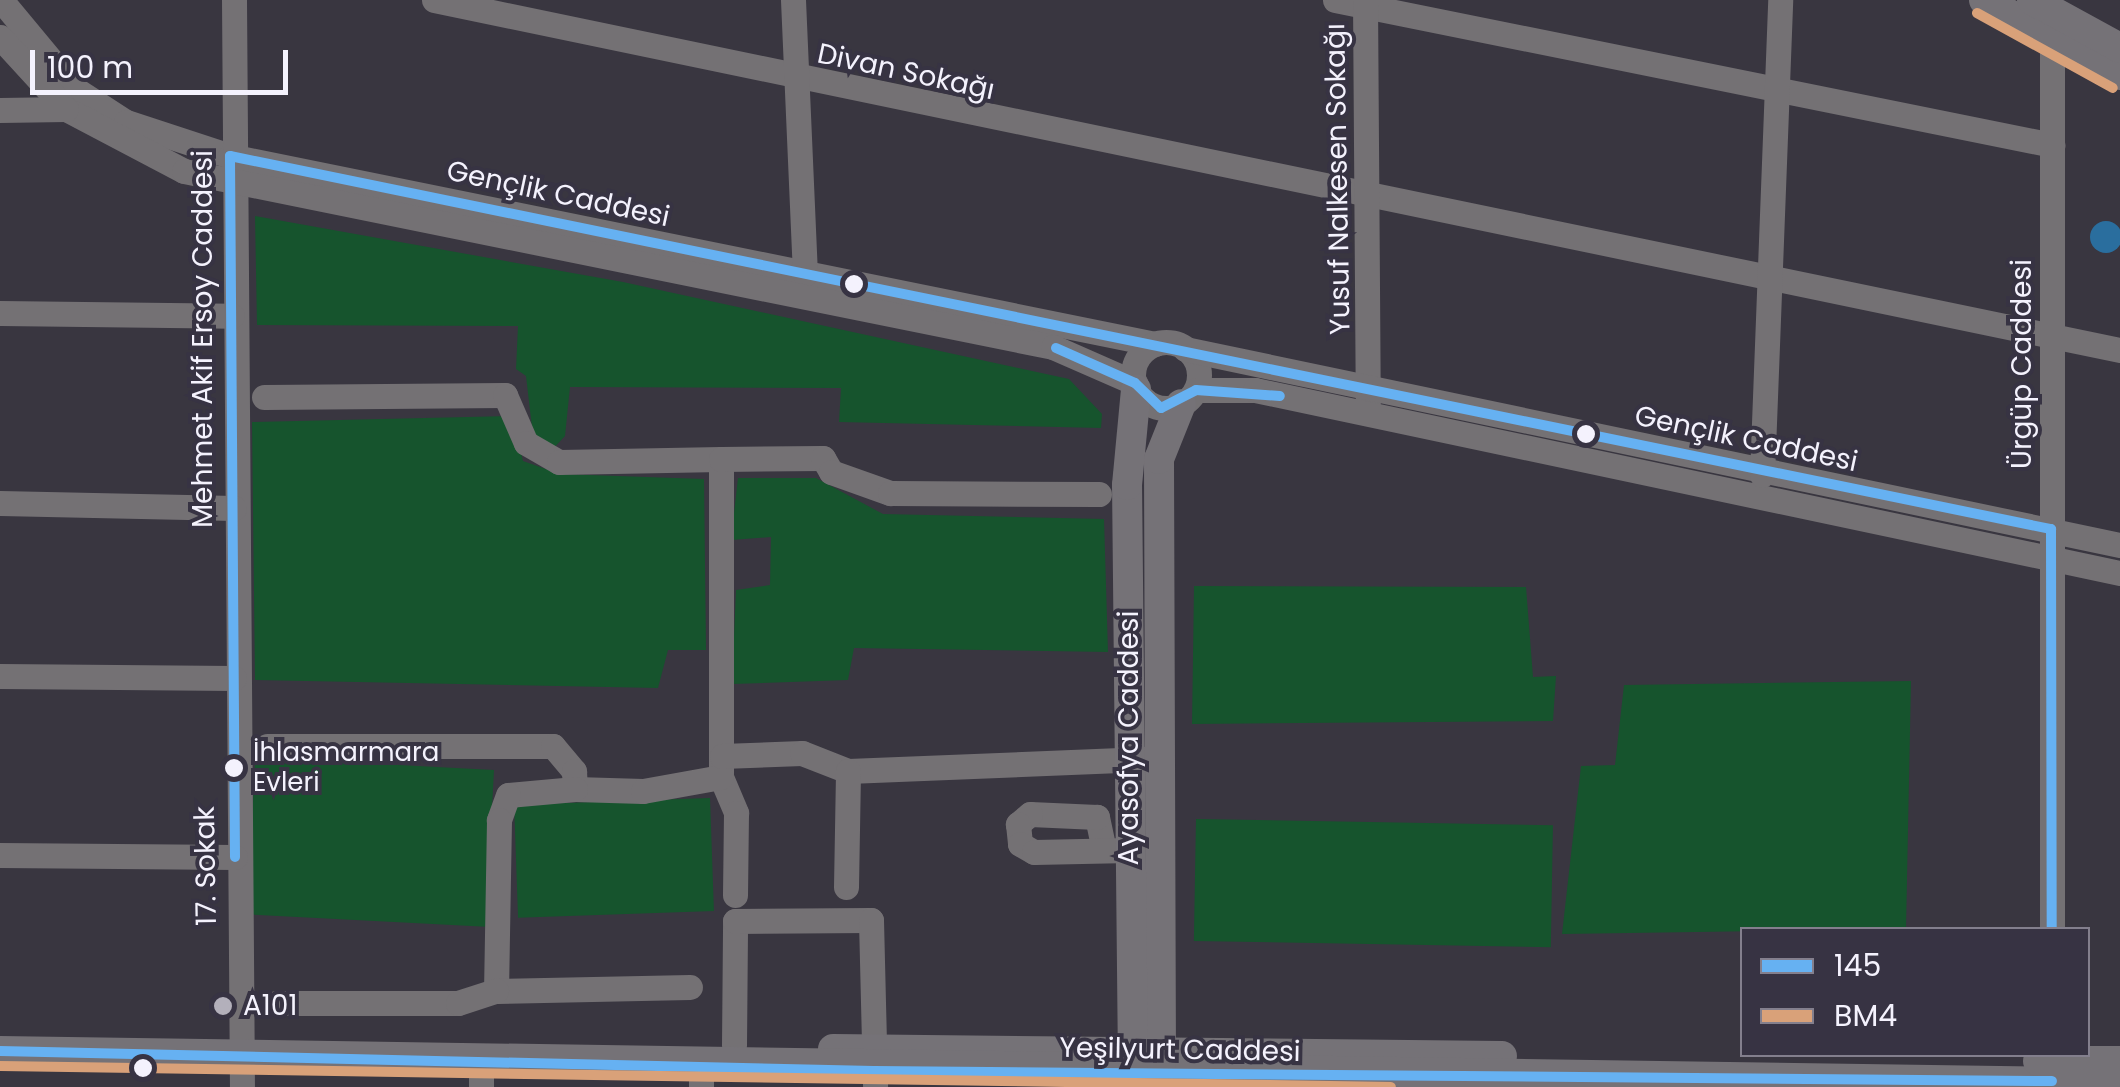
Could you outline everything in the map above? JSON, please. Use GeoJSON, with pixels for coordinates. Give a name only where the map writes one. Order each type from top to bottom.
{"type":"FeatureCollection","features":[{"type":"Feature","properties":{"kind":"main road"},"geometry":{"type":"LineString","coordinates":[[1984,0],[2120,75]]}},
{"type":"Feature","properties":{"kind":"main road"},"geometry":{"type":"LineString","coordinates":[[2032,0],[2120,48]]}},
{"type":"Feature","properties":{"kind":"main road","name":"Ayasofya Caddesi"},"geometry":{"type":"LineString","coordinates":[[1136,386],[1127,485],[1142,759],[1147,1069]]}},
{"type":"Feature","properties":{"kind":"main road","name":"Ayasofya Caddesi"},"geometry":{"type":"LineString","coordinates":[[1147,1069],[1117,850],[1142,759],[1159,459],[1189,397]]}},
{"type":"Feature","properties":{"kind":"main road","name":"Yeşilyurt Caddesi"},"geometry":{"type":"LineString","coordinates":[[0,1034],[241,1044],[481,1073],[701,1076],[874,1070],[1576,1067],[2052,1071],[2120,1061]]}},
{"type":"Feature","properties":{"kind":"main road","name":"Yeşilyurt Caddesi"},"geometry":{"type":"LineString","coordinates":[[0,1051],[241,1044],[734,1046],[874,1070]]}},
{"type":"Feature","properties":{"kind":"main road","name":"Yeşilyurt Caddesi"},"geometry":{"type":"LineString","coordinates":[[2052,1071],[2120,1083]]}},
{"type":"Feature","properties":{"kind":"street","name":"Gençlik Caddesi"},"geometry":{"type":"LineString","coordinates":[[1,0],[75,89],[126,122],[230,168],[1053,348],[1136,386]]}},
{"type":"Feature","properties":{"kind":"street","name":"Mehmet Akif Ersoy Caddesi"},"geometry":{"type":"LineString","coordinates":[[234,0],[230,168],[234,678]]}},
{"type":"Feature","properties":{"kind":"street","name":"Divan Sokağı"},"geometry":{"type":"LineString","coordinates":[[434,0],[800,81],[2120,350]]}},
{"type":"Feature","properties":{"kind":"street"},"geometry":{"type":"LineString","coordinates":[[793,0],[800,81],[805,274]]}},
{"type":"Feature","properties":{"kind":"street"},"geometry":{"type":"LineString","coordinates":[[1335,0],[1366,3],[1776,93],[2052,145]]}},
{"type":"Feature","properties":{"kind":"street"},"geometry":{"type":"LineString","coordinates":[[1762,475],[1775,277],[1780,0]]}},
{"type":"Feature","properties":{"kind":"street","name":"Yusuf Nalkesen Sokağı"},"geometry":{"type":"LineString","coordinates":[[1366,3],[1370,390],[1366,417]]}},
{"type":"Feature","properties":{"kind":"street","name":"Gençlik Caddesi"},"geometry":{"type":"LineString","coordinates":[[0,37],[66,109],[152,160],[230,168],[805,274],[1155,344]]}},
{"type":"Feature","properties":{"kind":"street","name":"Ürgüp Caddesi"},"geometry":{"type":"LineString","coordinates":[[2052,40],[2052,927]]}},
{"type":"Feature","properties":{"kind":"street"},"geometry":{"type":"LineString","coordinates":[[0,110],[66,109]]}},
{"type":"Feature","properties":{"kind":"street"},"geometry":{"type":"LineString","coordinates":[[0,313],[232,316]]}},
{"type":"Feature","properties":{"kind":"street"},"geometry":{"type":"LineString","coordinates":[[1155,344],[1185,349],[1198,367],[1189,397],[1160,408],[1136,386],[1138,358],[1155,344]]}},
{"type":"Feature","properties":{"kind":"street","name":"Gençlik Caddesi"},"geometry":{"type":"LineString","coordinates":[[1185,349],[1762,475],[2120,545]]}},
{"type":"Feature","properties":{"kind":"street","name":"Gençlik Caddesi"},"geometry":{"type":"LineString","coordinates":[[1189,397],[1255,390],[1366,417],[2120,574]]}},
{"type":"Feature","properties":{"kind":"street"},"geometry":{"type":"LineString","coordinates":[[264,397],[505,395],[526,444],[559,462],[823,458],[831,472],[890,493],[1100,494]]}},
{"type":"Feature","properties":{"kind":"street"},"geometry":{"type":"LineString","coordinates":[[720,459],[722,766],[736,813],[735,895]]}},
{"type":"Feature","properties":{"kind":"street"},"geometry":{"type":"LineString","coordinates":[[0,503],[234,508]]}},
{"type":"Feature","properties":{"kind":"street"},"geometry":{"type":"LineString","coordinates":[[0,676],[234,678]]}},
{"type":"Feature","properties":{"kind":"street","name":"17. Sokak"},"geometry":{"type":"LineString","coordinates":[[234,678],[242,1087]]}},
{"type":"Feature","properties":{"kind":"street"},"geometry":{"type":"LineString","coordinates":[[267,746],[554,746],[574,771],[575,789]]}},
{"type":"Feature","properties":{"kind":"street"},"geometry":{"type":"LineString","coordinates":[[496,991],[508,795],[575,789],[643,791],[722,766],[802,753],[848,771],[1142,759]]}},
{"type":"Feature","properties":{"kind":"street"},"geometry":{"type":"LineString","coordinates":[[846,888],[848,771]]}},
{"type":"Feature","properties":{"kind":"street"},"geometry":{"type":"LineString","coordinates":[[0,855],[235,857]]}},
{"type":"Feature","properties":{"kind":"street"},"geometry":{"type":"LineString","coordinates":[[734,1046],[735,920],[871,920],[874,1070]]}},
{"type":"Feature","properties":{"kind":"street"},"geometry":{"type":"LineString","coordinates":[[276,1003],[458,1003],[496,991],[690,987]]}},
{"type":"Feature","properties":{"kind":"green space"},"geometry":{"type":"Polygon","coordinates":[[[255,216],[623,282],[1069,379],[1102,414],[1101,428],[839,422],[841,388],[570,387],[565,436],[551,451],[533,436],[526,376],[516,369],[518,326],[257,325],[255,216]]]}},
{"type":"Feature","properties":{"kind":"green space"},"geometry":{"type":"Polygon","coordinates":[[[512,416],[523,461],[560,474],[704,479],[706,650],[668,650],[658,688],[255,680],[252,422],[512,416]]]}},
{"type":"Feature","properties":{"kind":"green space"},"geometry":{"type":"Polygon","coordinates":[[[738,478],[816,478],[883,514],[1104,519],[1108,652],[854,648],[848,680],[732,684],[736,590],[770,585],[771,537],[731,540],[738,478]]]}},
{"type":"Feature","properties":{"kind":"green space"},"geometry":{"type":"Polygon","coordinates":[[[1194,586],[1526,587],[1533,677],[1556,676],[1553,721],[1192,724],[1194,586]]]}},
{"type":"Feature","properties":{"kind":"green space"},"geometry":{"type":"Polygon","coordinates":[[[1911,681],[1906,927],[1740,927],[1740,931],[1562,934],[1581,766],[1615,765],[1624,685],[1911,681]]]}},
{"type":"Feature","properties":{"kind":"green space"},"geometry":{"type":"Polygon","coordinates":[[[255,757],[494,770],[486,927],[247,914],[255,757]]]}},
{"type":"Feature","properties":{"kind":"green space"},"geometry":{"type":"Polygon","coordinates":[[[710,798],[714,911],[518,918],[514,805],[710,798]]]}},
{"type":"Feature","properties":{"kind":"green space"},"geometry":{"type":"Polygon","coordinates":[[[1196,819],[1553,825],[1551,947],[1194,941],[1196,819]]]}},
{"type":"Feature","properties":{"kind":"water"},"geometry":{"type":"Polygon","coordinates":[[[2106,221],[2117,226],[2121,243],[2117,248],[2106,253],[2095,248],[2090,237],[2095,226],[2106,221]]]}},
{"type":"Feature","properties":{"kind":"transit line","name":"BM4"},"geometry":{"type":"LineString","coordinates":[[1977,13],[2113,88]]}},
{"type":"Feature","properties":{"kind":"transit line","name":"145"},"geometry":{"type":"LineString","coordinates":[[235,857],[230,156],[2051,529],[2052,927]]}},
{"type":"Feature","properties":{"kind":"transit line","name":"145"},"geometry":{"type":"LineString","coordinates":[[1056,348],[1135,383],[1161,408],[1196,390],[1280,396]]}},
{"type":"Feature","properties":{"kind":"transit line","name":"145"},"geometry":{"type":"LineString","coordinates":[[0,1051],[874,1071],[2052,1081]]}},
{"type":"Feature","properties":{"kind":"transit line","name":"BM4"},"geometry":{"type":"LineString","coordinates":[[0,1066],[1391,1087]]}},
{"type":"Feature","properties":{"kind":"place","name":"İhlasmarmara Evleri"},"geometry":{"type":"Point","coordinates":[234,768]}},
{"type":"Feature","properties":{"kind":"place","name":"A101"},"geometry":{"type":"Point","coordinates":[223,1006]}}]}
